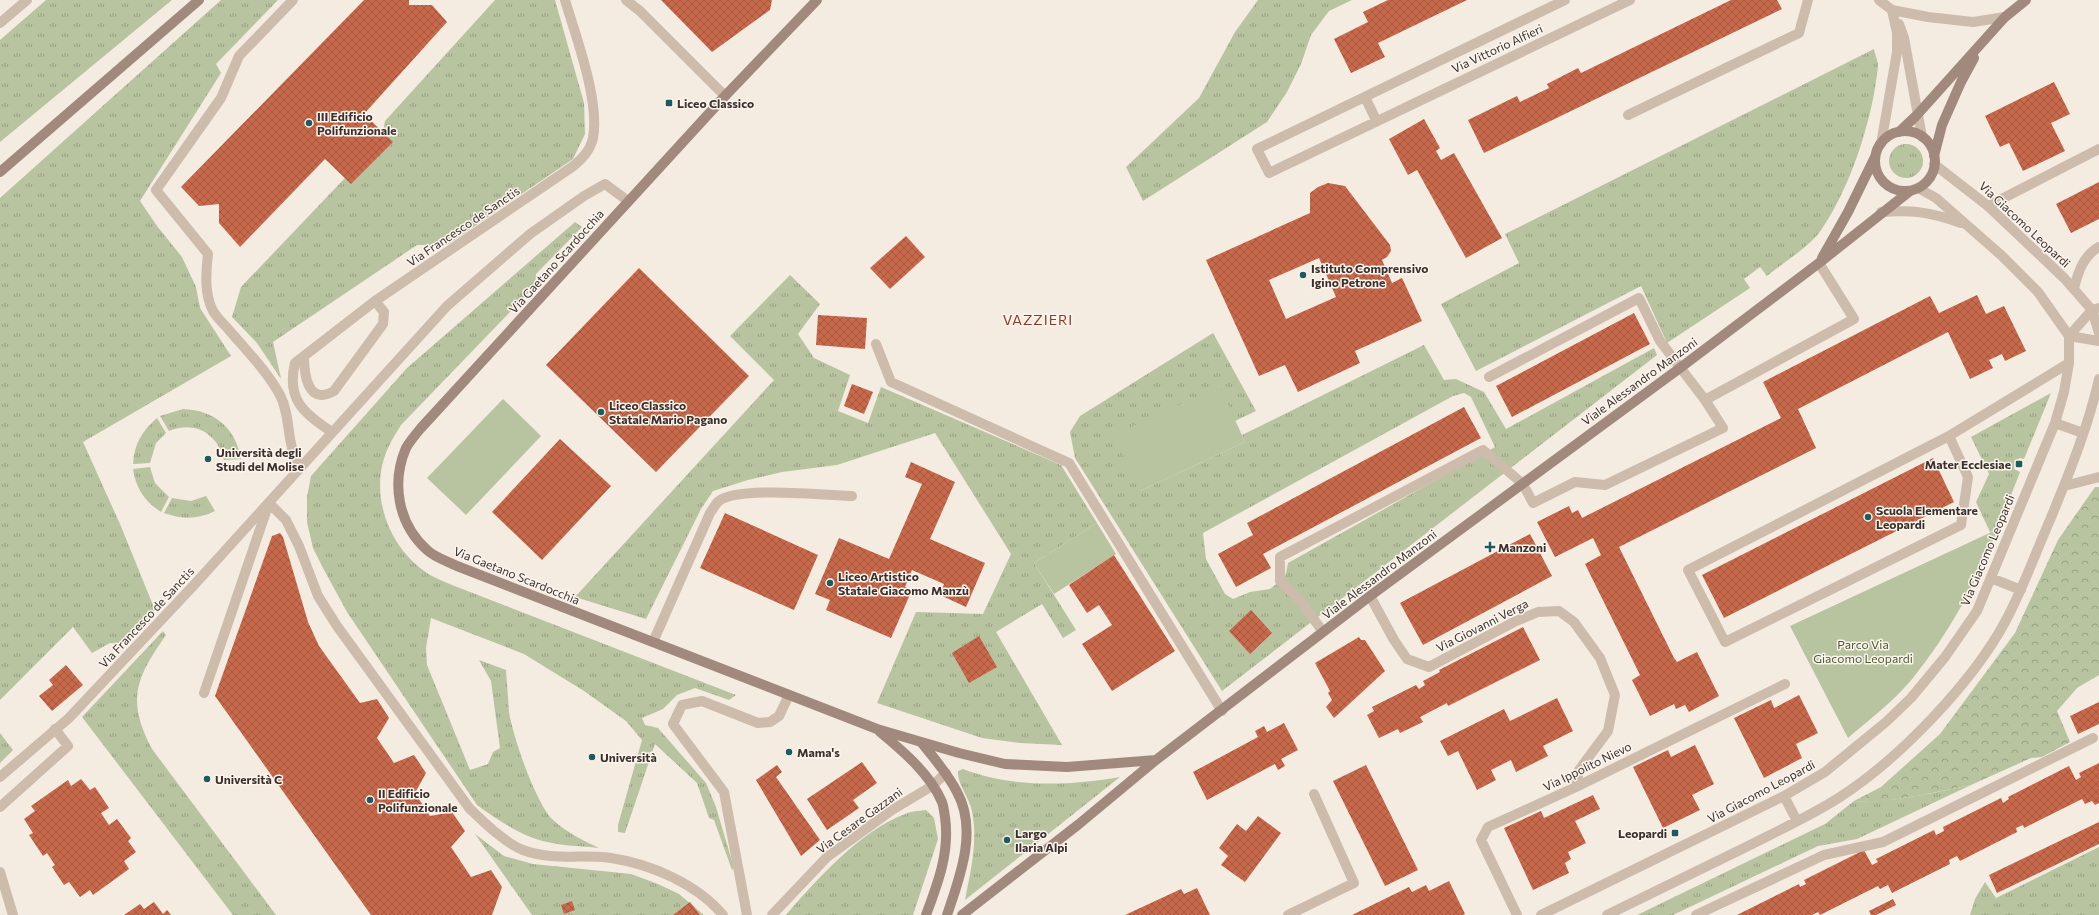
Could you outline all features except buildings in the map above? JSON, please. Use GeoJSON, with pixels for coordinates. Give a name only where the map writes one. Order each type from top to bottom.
{"type":"FeatureCollection","features":[{"type":"Feature","properties":{"kind":"street"},"geometry":{"type":"LineString","coordinates":[[0,23],[27,0]]}},
{"type":"Feature","properties":{"kind":"street"},"geometry":{"type":"LineString","coordinates":[[0,172],[199,0]]}},
{"type":"Feature","properties":{"kind":"street"},"geometry":{"type":"LineString","coordinates":[[293,0],[239,56],[221,98],[156,190],[208,254],[206,282],[213,310],[258,363],[280,394],[285,408],[291,447],[296,460],[301,467]]}},
{"type":"Feature","properties":{"kind":"street","name":"Via Francesco de Sanctis"},"geometry":{"type":"LineString","coordinates":[[332,432],[313,420],[300,406],[294,392],[292,376],[295,363],[375,301],[566,172],[585,156],[593,138],[594,103],[565,0]]}},
{"type":"Feature","properties":{"kind":"street"},"geometry":{"type":"LineString","coordinates":[[626,0],[640,11],[725,96]]}},
{"type":"Feature","properties":{"kind":"street","name":"Via Gaetano Scardocchia"},"geometry":{"type":"LineString","coordinates":[[817,0],[725,96],[420,428],[407,447],[398,473],[399,504],[409,528],[427,551],[457,566],[876,729],[1005,764],[1067,767],[1156,760]]}},
{"type":"Feature","properties":{"kind":"street","name":"Via Vittorio Alfieri"},"geometry":{"type":"LineString","coordinates":[[1565,0],[1257,149],[1269,173],[1376,120],[1630,0]]}},
{"type":"Feature","properties":{"kind":"street"},"geometry":{"type":"LineString","coordinates":[[1628,116],[1799,33],[1808,0]]}},
{"type":"Feature","properties":{"kind":"street"},"geometry":{"type":"LineString","coordinates":[[1879,0],[1892,10],[1928,17],[1973,22],[2005,17]]}},
{"type":"Feature","properties":{"kind":"street"},"geometry":{"type":"LineString","coordinates":[[1880,144],[1889,136],[1899,132],[1916,116],[1982,45],[2005,17],[2026,0]]}},
{"type":"Feature","properties":{"kind":"street"},"geometry":{"type":"LineString","coordinates":[[1892,10],[1904,38],[1916,116],[1922,137]]}},
{"type":"Feature","properties":{"kind":"street"},"geometry":{"type":"LineString","coordinates":[[1892,10],[1897,33],[1897,52],[1880,144],[1876,155],[1877,172],[1883,182],[1894,189],[1914,189],[1936,198],[2001,255],[2038,292],[2069,336],[2099,341]]}},
{"type":"Feature","properties":{"kind":"street"},"geometry":{"type":"LineString","coordinates":[[1914,189],[1929,178],[1942,125],[1961,82],[1982,45]]}},
{"type":"Feature","properties":{"kind":"street"},"geometry":{"type":"LineString","coordinates":[[1365,97],[1376,120]]}},
{"type":"Feature","properties":{"kind":"street"},"geometry":{"type":"LineString","coordinates":[[1899,132],[1911,132],[1922,137],[1930,145],[1934,160]]}},
{"type":"Feature","properties":{"kind":"street"},"geometry":{"type":"LineString","coordinates":[[1988,206],[2099,149]]}},
{"type":"Feature","properties":{"kind":"street","name":"Viale Alessandro Manzoni"},"geometry":{"type":"LineString","coordinates":[[1819,263],[1848,212],[1876,155]]}},
{"type":"Feature","properties":{"kind":"street","name":"Via Giacomo Leopardi"},"geometry":{"type":"LineString","coordinates":[[1934,160],[2014,228],[2096,309],[2099,333]]}},
{"type":"Feature","properties":{"kind":"street","name":"Via Francesco de Sanctis"},"geometry":{"type":"LineString","coordinates":[[0,777],[55,730],[86,700],[269,503],[447,306],[530,234],[584,196],[605,184],[628,201]]}},
{"type":"Feature","properties":{"kind":"street","name":"Viale Alessandro Manzoni"},"geometry":{"type":"LineString","coordinates":[[962,915],[1079,824],[1156,760],[1222,711],[1370,596],[1680,368],[1819,263],[1881,212],[1914,189]]}},
{"type":"Feature","properties":{"kind":"street"},"geometry":{"type":"LineString","coordinates":[[1881,212],[1908,210],[1933,213],[1967,225]]}},
{"type":"Feature","properties":{"kind":"street"},"geometry":{"type":"LineString","coordinates":[[2074,288],[2080,267],[2092,251],[2099,247]]}},
{"type":"Feature","properties":{"kind":"street"},"geometry":{"type":"LineString","coordinates":[[1705,400],[1854,319],[1819,263]]}},
{"type":"Feature","properties":{"kind":"street"},"geometry":{"type":"LineString","coordinates":[[1323,632],[1300,600],[1280,581],[1280,557],[1483,450],[1523,484],[1533,503],[1575,482],[1605,485],[1723,428],[1705,400],[1660,341],[1640,298],[1490,377]]}},
{"type":"Feature","properties":{"kind":"street"},"geometry":{"type":"LineString","coordinates":[[304,356],[304,370],[308,385],[313,392],[321,396],[334,392],[383,324],[384,312],[375,301]]}},
{"type":"Feature","properties":{"kind":"street"},"geometry":{"type":"LineString","coordinates":[[2069,336],[2096,309]]}},
{"type":"Feature","properties":{"kind":"street","name":"Via Giacomo Leopardi"},"geometry":{"type":"LineString","coordinates":[[1541,915],[1784,796],[1825,772],[1886,722],[1911,698],[1945,657],[1977,611],[1992,578],[2055,423],[2064,392],[2069,363],[2069,336]]}},
{"type":"Feature","properties":{"kind":"street"},"geometry":{"type":"LineString","coordinates":[[876,344],[891,382],[1069,463],[1222,711]]}},
{"type":"Feature","properties":{"kind":"street"},"geometry":{"type":"LineString","coordinates":[[1949,436],[1968,478],[1961,525],[1725,642],[1688,570],[1949,436],[2069,363]]}},
{"type":"Feature","properties":{"kind":"street"},"geometry":{"type":"LineString","coordinates":[[1607,915],[1797,821],[1841,796],[1876,771],[1927,722],[1987,652],[2005,622],[2021,590],[2064,486],[2092,407],[2099,379]]}},
{"type":"Feature","properties":{"kind":"street"},"geometry":{"type":"LineString","coordinates":[[2055,423],[2083,433]]}},
{"type":"Feature","properties":{"kind":"street"},"geometry":{"type":"LineString","coordinates":[[2064,486],[2099,477]]}},
{"type":"Feature","properties":{"kind":"street"},"geometry":{"type":"LineString","coordinates":[[653,642],[710,513],[720,500],[735,494],[755,493],[852,496]]}},
{"type":"Feature","properties":{"kind":"street"},"geometry":{"type":"LineString","coordinates":[[204,693],[269,503],[286,520],[299,546],[318,596],[337,626],[470,809],[490,828],[522,850],[557,858],[610,858],[651,868],[689,887],[723,915]]}},
{"type":"Feature","properties":{"kind":"street"},"geometry":{"type":"LineString","coordinates":[[1992,578],[2021,590]]}},
{"type":"Feature","properties":{"kind":"street","name":"Via Giovanni Verga"},"geometry":{"type":"LineString","coordinates":[[1370,596],[1394,640],[1407,659],[1429,667],[1514,622],[1538,612],[1559,611],[1574,622],[1600,658],[1615,695],[1608,731],[1579,770],[1576,787]]}},
{"type":"Feature","properties":{"kind":"street","name":"Via Ippolito Nievo"},"geometry":{"type":"LineString","coordinates":[[1517,915],[1481,840],[1488,827],[1576,787],[1785,684]]}},
{"type":"Feature","properties":{"kind":"street"},"geometry":{"type":"LineString","coordinates":[[747,915],[724,792],[673,724],[682,705],[702,701],[758,723],[770,722],[779,716],[789,695]]}},
{"type":"Feature","properties":{"kind":"street","name":"Via Gaetano Scardocchia"},"geometry":{"type":"LineString","coordinates":[[876,729],[906,754],[932,786],[943,803],[946,836],[945,856],[926,915]]}},
{"type":"Feature","properties":{"kind":"street"},"geometry":{"type":"LineString","coordinates":[[0,807],[68,746],[55,730]]}},
{"type":"Feature","properties":{"kind":"street"},"geometry":{"type":"LineString","coordinates":[[1696,915],[1824,855],[1883,842],[2092,738]]}},
{"type":"Feature","properties":{"kind":"street"},"geometry":{"type":"LineString","coordinates":[[921,742],[946,773],[958,794],[965,816],[966,840],[963,864],[947,915]]}},
{"type":"Feature","properties":{"kind":"street","name":"Via Cesare Gazzani"},"geometry":{"type":"LineString","coordinates":[[772,915],[827,858],[892,810],[932,786],[946,773]]}},
{"type":"Feature","properties":{"kind":"street"},"geometry":{"type":"LineString","coordinates":[[1288,915],[1354,883],[1314,794]]}},
{"type":"Feature","properties":{"kind":"street"},"geometry":{"type":"LineString","coordinates":[[1784,796],[1797,821]]}},
{"type":"Feature","properties":{"kind":"street"},"geometry":{"type":"LineString","coordinates":[[0,872],[12,912]]}},
{"type":"Feature","properties":{"kind":"street"},"geometry":{"type":"LineString","coordinates":[[0,901],[12,912]]}},
{"type":"Feature","properties":{"kind":"green space"},"geometry":{"type":"Polygon","coordinates":[[[46,0],[172,0],[0,142],[0,40],[46,0]]]}},
{"type":"Feature","properties":{"kind":"green space"},"geometry":{"type":"Polygon","coordinates":[[[221,0],[278,0],[216,64],[221,73],[140,201],[157,226],[182,257],[196,287],[200,308],[231,356],[83,442],[120,524],[155,610],[123,644],[110,643],[92,653],[73,627],[0,700],[0,198],[221,0]]]}},
{"type":"Feature","properties":{"kind":"green space"},"geometry":{"type":"Polygon","coordinates":[[[495,0],[555,0],[584,103],[585,134],[573,159],[447,245],[417,245],[273,342],[281,379],[257,343],[232,317],[241,287],[345,178],[392,142],[383,132],[385,121],[495,0]]]}},
{"type":"Feature","properties":{"kind":"green space"},"geometry":{"type":"Polygon","coordinates":[[[1258,0],[1352,0],[1329,11],[1311,35],[1301,64],[1287,92],[1267,122],[1143,201],[1126,167],[1199,98],[1235,32],[1258,0]]]}},
{"type":"Feature","properties":{"kind":"green space"},"geometry":{"type":"Polygon","coordinates":[[[1874,49],[1878,64],[1875,88],[1867,125],[1854,164],[1847,182],[1829,218],[1814,239],[1801,250],[1767,276],[1760,267],[1744,279],[1750,288],[1667,343],[1641,286],[1476,371],[1441,304],[1519,263],[1505,234],[1874,49]]]}},
{"type":"Feature","properties":{"kind":"green space"},"geometry":{"type":"Polygon","coordinates":[[[1906,144],[1918,149],[1923,161],[1918,173],[1906,178],[1894,173],[1889,161],[1894,149],[1906,144]]]}},
{"type":"Feature","properties":{"kind":"green space"},"geometry":{"type":"Polygon","coordinates":[[[575,222],[582,227],[536,274],[535,286],[401,425],[390,443],[383,463],[380,480],[384,514],[390,530],[399,545],[410,559],[432,576],[736,695],[729,700],[695,688],[677,695],[663,709],[642,718],[645,725],[658,728],[706,783],[716,807],[734,868],[732,870],[714,820],[709,818],[697,783],[655,744],[625,833],[618,832],[618,825],[642,740],[626,721],[584,691],[524,654],[431,618],[426,648],[427,665],[470,770],[488,764],[493,752],[500,748],[491,681],[479,660],[506,670],[511,723],[532,784],[545,810],[552,819],[563,828],[580,839],[599,848],[547,842],[528,836],[510,827],[477,805],[347,612],[313,548],[307,522],[307,497],[311,476],[407,368],[575,222]]]}},
{"type":"Feature","properties":{"kind":"green space"},"geometry":{"type":"Polygon","coordinates":[[[790,275],[820,304],[798,334],[814,358],[850,375],[838,411],[868,423],[881,387],[1061,465],[1097,523],[1034,563],[1076,630],[1063,638],[1042,604],[996,632],[1062,745],[1020,743],[982,738],[877,703],[916,612],[983,614],[1011,554],[935,433],[837,465],[782,472],[748,480],[713,491],[701,509],[646,619],[575,597],[774,380],[730,336],[790,275]]]}},
{"type":"Feature","properties":{"kind":"green space"},"geometry":{"type":"Polygon","coordinates":[[[1213,333],[1256,411],[1235,421],[1219,386],[1140,491],[1245,442],[1242,435],[1424,345],[1444,380],[1456,379],[1484,392],[1506,429],[1654,348],[1657,355],[1222,691],[1075,458],[1070,432],[1080,416],[1213,333]],[[1464,393],[1453,396],[1203,533],[1206,559],[1225,594],[1233,599],[1250,592],[1270,589],[1285,577],[1288,563],[1495,447],[1471,397],[1464,393]]]}},
{"type":"Feature","properties":{"kind":"green space"},"geometry":{"type":"Polygon","coordinates":[[[1220,386],[1245,442],[1140,491],[1114,435],[1220,386]]]}},
{"type":"Feature","properties":{"kind":"green space"},"geometry":{"type":"Polygon","coordinates":[[[2051,393],[2024,459],[2019,458],[2014,469],[2020,472],[1998,529],[1990,532],[1976,502],[1989,474],[1971,437],[2051,393]]]}},
{"type":"Feature","properties":{"kind":"green space"},"geometry":{"type":"Polygon","coordinates":[[[503,399],[541,436],[466,515],[427,478],[503,399]]]}},
{"type":"Feature","properties":{"kind":"green space"},"geometry":{"type":"Polygon","coordinates":[[[183,409],[204,413],[214,417],[222,423],[234,438],[241,459],[224,460],[217,443],[211,436],[196,428],[179,428],[169,431],[160,416],[183,409]]]}},
{"type":"Feature","properties":{"kind":"green space"},"geometry":{"type":"Polygon","coordinates":[[[157,418],[166,433],[156,443],[150,463],[133,464],[135,450],[140,438],[157,418]]]}},
{"type":"Feature","properties":{"kind":"green space"},"geometry":{"type":"Polygon","coordinates":[[[150,467],[155,483],[169,497],[161,512],[145,499],[134,476],[133,469],[150,467]]]}},
{"type":"Feature","properties":{"kind":"green space"},"geometry":{"type":"Polygon","coordinates":[[[2095,487],[2099,487],[2099,675],[2077,688],[2057,711],[2070,742],[2042,757],[2031,758],[1971,785],[1878,802],[1854,801],[1881,787],[1940,734],[2015,633],[2058,540],[2095,487]]]}},
{"type":"Feature","properties":{"kind":"green space"},"geometry":{"type":"Polygon","coordinates":[[[206,496],[215,511],[203,516],[190,518],[178,517],[164,513],[172,498],[191,501],[206,496]]]}},
{"type":"Feature","properties":{"kind":"green space"},"geometry":{"type":"Polygon","coordinates":[[[1097,523],[1116,554],[1054,594],[1034,563],[1097,523]]]}},
{"type":"Feature","properties":{"kind":"green space","name":"Parco Via Giacomo Leopardi"},"geometry":{"type":"Polygon","coordinates":[[[1998,529],[1971,588],[1939,643],[1913,678],[1898,694],[1848,738],[1790,626],[1998,529]]]}},
{"type":"Feature","properties":{"kind":"green space"},"geometry":{"type":"Polygon","coordinates":[[[163,631],[166,635],[148,664],[138,690],[137,703],[139,717],[144,732],[152,749],[276,915],[233,915],[82,717],[163,631]]]}},
{"type":"Feature","properties":{"kind":"green space"},"geometry":{"type":"Polygon","coordinates":[[[0,733],[13,750],[0,763],[0,733]]]}},
{"type":"Feature","properties":{"kind":"green space","name":"Largo Ilaria Alpi"},"geometry":{"type":"Polygon","coordinates":[[[963,769],[1001,780],[1041,784],[1081,782],[1120,777],[965,900],[973,856],[974,822],[972,811],[959,781],[958,771],[963,769]]]}},
{"type":"Feature","properties":{"kind":"green space"},"geometry":{"type":"Polygon","coordinates":[[[1971,785],[1857,839],[1818,846],[1673,915],[1637,915],[1825,824],[1854,801],[1898,799],[1971,785]]]}},
{"type":"Feature","properties":{"kind":"green space"},"geometry":{"type":"Polygon","coordinates":[[[926,810],[934,818],[938,839],[913,915],[786,915],[811,886],[840,857],[872,832],[907,813],[926,810]]]}},
{"type":"Feature","properties":{"kind":"green space"},"geometry":{"type":"Polygon","coordinates":[[[475,834],[504,856],[533,864],[631,874],[679,894],[704,915],[532,915],[475,834]]]}},
{"type":"Feature","properties":{"kind":"green space"},"geometry":{"type":"Polygon","coordinates":[[[2099,847],[2099,915],[1970,915],[1975,899],[1985,882],[1996,898],[2099,847]]]}},
{"type":"Feature","properties":{"kind":"place","name":"Liceo Classico"},"geometry":{"type":"Point","coordinates":[669,103]}},
{"type":"Feature","properties":{"kind":"place","name":"III Edificio Polifunzionale"},"geometry":{"type":"Point","coordinates":[309,123]}},
{"type":"Feature","properties":{"kind":"place","name":"Istituto Comprensivo Igino Petrone"},"geometry":{"type":"Point","coordinates":[1303,275]}},
{"type":"Feature","properties":{"kind":"place","name":"Liceo Classico Statale Mario Pagano"},"geometry":{"type":"Point","coordinates":[601,412]}},
{"type":"Feature","properties":{"kind":"place","name":"Università degli Studi del Molise"},"geometry":{"type":"Point","coordinates":[208,459]}},
{"type":"Feature","properties":{"kind":"place","name":"Mater Ecclesiae"},"geometry":{"type":"Point","coordinates":[2019,464]}},
{"type":"Feature","properties":{"kind":"place","name":"Scuola Elementare Leopardi"},"geometry":{"type":"Point","coordinates":[1868,517]}},
{"type":"Feature","properties":{"kind":"place","name":"Manzoni"},"geometry":{"type":"Point","coordinates":[1490,547]}},
{"type":"Feature","properties":{"kind":"place","name":"Liceo Artistico Statale Giacomo Manzù"},"geometry":{"type":"Point","coordinates":[830,583]}},
{"type":"Feature","properties":{"kind":"place","name":"Mama's"},"geometry":{"type":"Point","coordinates":[789,752]}},
{"type":"Feature","properties":{"kind":"place","name":"Università"},"geometry":{"type":"Point","coordinates":[592,757]}},
{"type":"Feature","properties":{"kind":"place","name":"Università C"},"geometry":{"type":"Point","coordinates":[207,779]}},
{"type":"Feature","properties":{"kind":"place","name":"II Edificio Polifunzionale"},"geometry":{"type":"Point","coordinates":[370,800]}},
{"type":"Feature","properties":{"kind":"place","name":"Leopardi"},"geometry":{"type":"Point","coordinates":[1675,833]}},
{"type":"Feature","properties":{"kind":"place","name":"Largo Ilaria Alpi"},"geometry":{"type":"Point","coordinates":[1007,840]}},
{"type":"Feature","properties":{"kind":"district","name":"VAZZIERI"},"geometry":{"type":"Point","coordinates":[1038,319]}}]}
